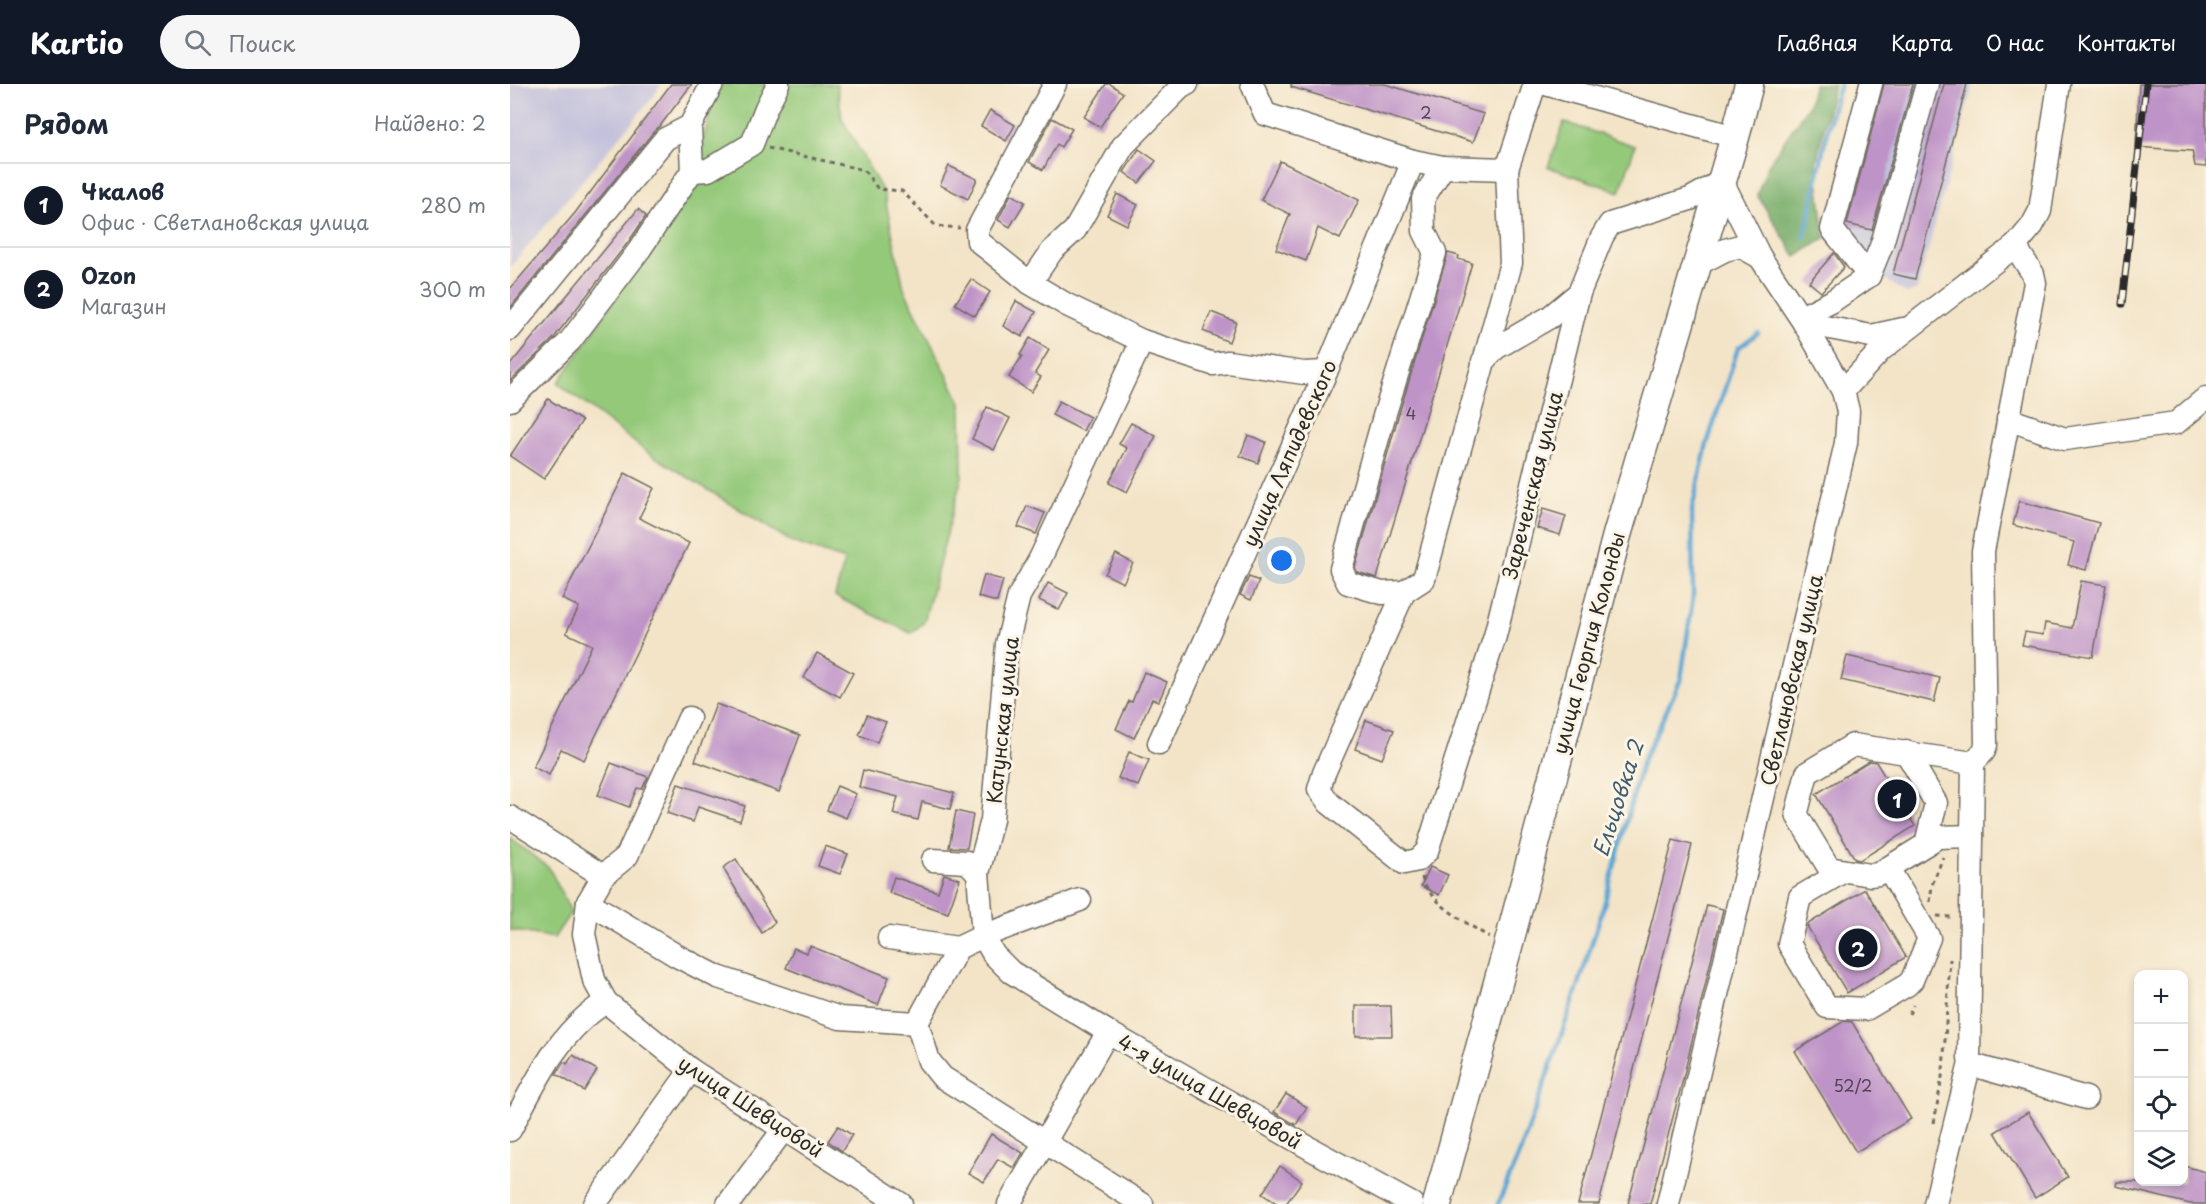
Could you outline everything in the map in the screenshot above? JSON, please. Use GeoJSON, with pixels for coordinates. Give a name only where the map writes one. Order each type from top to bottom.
{"type":"FeatureCollection","features":[{"type":"Feature","properties":{"kind":"main road","name":"улица Георгия Колонды"},"geometry":{"type":"LineString","coordinates":[[1437,1204],[1617,535],[1749,84]]}},
{"type":"Feature","properties":{"kind":"street"},"geometry":{"type":"LineString","coordinates":[[510,400],[570,341],[640,249],[692,171],[690,126],[712,84]]}},
{"type":"Feature","properties":{"kind":"street"},"geometry":{"type":"LineString","coordinates":[[692,171],[708,170],[752,144],[778,84]]}},
{"type":"Feature","properties":{"kind":"street"},"geometry":{"type":"LineString","coordinates":[[1055,84],[977,230],[978,240],[1030,283],[1067,305],[1143,341],[1213,364],[1228,362],[1304,373],[1326,372]]}},
{"type":"Feature","properties":{"kind":"street"},"geometry":{"type":"LineString","coordinates":[[1030,283],[1052,251],[1075,230],[1123,146],[1180,88],[1187,84]]}},
{"type":"Feature","properties":{"kind":"street"},"geometry":{"type":"LineString","coordinates":[[1252,84],[1265,114],[1413,161],[1443,167],[1507,170]]}},
{"type":"Feature","properties":{"kind":"street"},"geometry":{"type":"LineString","coordinates":[[1443,167],[1424,199],[1424,231],[1435,253],[1385,413],[1341,569],[1348,583],[1383,593],[1404,592],[1424,579],[1511,263],[1507,170],[1535,84]]}},
{"type":"Feature","properties":{"kind":"street"},"geometry":{"type":"LineString","coordinates":[[1545,84],[1735,137]]}},
{"type":"Feature","properties":{"kind":"street"},"geometry":{"type":"LineString","coordinates":[[1869,276],[1832,229],[1871,84]]}},
{"type":"Feature","properties":{"kind":"street"},"geometry":{"type":"LineString","coordinates":[[1802,320],[1869,276],[1882,244],[1927,84]]}},
{"type":"Feature","properties":{"kind":"street"},"geometry":{"type":"LineString","coordinates":[[1843,391],[1881,350],[2015,246],[2032,226],[2040,211],[2059,84]]}},
{"type":"Feature","properties":{"kind":"street"},"geometry":{"type":"LineString","coordinates":[[510,329],[665,139],[690,126]]}},
{"type":"Feature","properties":{"kind":"street","name":"улица Ляпидевского"},"geometry":{"type":"LineString","coordinates":[[1159,742],[1326,372],[1413,161]]}},
{"type":"Feature","properties":{"kind":"street","name":"Светлановская улица"},"geometry":{"type":"LineString","coordinates":[[1668,1204],[1846,443],[1848,411],[1843,391],[1802,320],[1760,257],[1722,181]]}},
{"type":"Feature","properties":{"kind":"street","name":"Зареченская улица"},"geometry":{"type":"LineString","coordinates":[[1418,860],[1427,851],[1495,636],[1580,293],[1602,237],[1610,224],[1690,200],[1722,181]]}},
{"type":"Feature","properties":{"kind":"street"},"geometry":{"type":"LineString","coordinates":[[1698,264],[1725,250],[1740,246],[1760,257]]}},
{"type":"Feature","properties":{"kind":"street"},"geometry":{"type":"LineString","coordinates":[[1935,1204],[1970,1062],[1973,763],[1984,751],[1986,745],[1983,551],[2035,283],[2033,274],[2015,246]]}},
{"type":"Feature","properties":{"kind":"street"},"geometry":{"type":"LineString","coordinates":[[1483,361],[1496,348],[1550,316],[1580,293]]}},
{"type":"Feature","properties":{"kind":"street"},"geometry":{"type":"LineString","coordinates":[[1802,320],[1871,336],[1909,327]]}},
{"type":"Feature","properties":{"kind":"street","name":"Катунская улица"},"geometry":{"type":"LineString","coordinates":[[1011,972],[994,955],[983,936],[978,873],[992,820],[1008,644],[1019,596],[1040,559],[1143,341]]}},
{"type":"Feature","properties":{"kind":"street"},"geometry":{"type":"LineString","coordinates":[[2008,419],[2065,439],[2176,423],[2206,398]]}},
{"type":"Feature","properties":{"kind":"street"},"geometry":{"type":"LineString","coordinates":[[1404,592],[1319,789],[1329,803],[1404,863],[1418,860]]}},
{"type":"Feature","properties":{"kind":"street"},"geometry":{"type":"LineString","coordinates":[[510,1130],[540,1074],[560,1044],[589,1012],[606,1002],[594,980],[584,934],[588,902],[603,876],[627,856],[689,718]]}},
{"type":"Feature","properties":{"kind":"street"},"geometry":{"type":"LineString","coordinates":[[1972,836],[1941,837],[1888,868],[1870,875],[1828,867],[1797,815],[1806,775],[1809,771],[1853,745],[1973,763]]}},
{"type":"Feature","properties":{"kind":"street"},"geometry":{"type":"LineString","coordinates":[[1906,752],[1936,803],[1926,844]]}},
{"type":"Feature","properties":{"kind":"street"},"geometry":{"type":"LineString","coordinates":[[510,817],[603,876]]}},
{"type":"Feature","properties":{"kind":"street"},"geometry":{"type":"LineString","coordinates":[[933,860],[967,862],[978,873]]}},
{"type":"Feature","properties":{"kind":"street"},"geometry":{"type":"LineString","coordinates":[[1844,871],[1800,897],[1789,944],[1827,1007],[1864,1009],[1910,982],[1929,938],[1888,868]]}},
{"type":"Feature","properties":{"kind":"street"},"geometry":{"type":"LineString","coordinates":[[890,938],[958,948],[983,936],[1080,900]]}},
{"type":"Feature","properties":{"kind":"street"},"geometry":{"type":"LineString","coordinates":[[588,902],[677,956],[718,977],[840,1018],[917,1023]]}},
{"type":"Feature","properties":{"kind":"street"},"geometry":{"type":"LineString","coordinates":[[958,948],[917,1023],[929,1061],[942,1077],[1142,1204]]}},
{"type":"Feature","properties":{"kind":"street","name":"4-я улица Шевцовой"},"geometry":{"type":"LineString","coordinates":[[1011,972],[1108,1032],[1311,1149],[1412,1204]]}},
{"type":"Feature","properties":{"kind":"street","name":"улица Шевцовой"},"geometry":{"type":"LineString","coordinates":[[606,1002],[691,1070],[901,1204]]}},
{"type":"Feature","properties":{"kind":"street"},"geometry":{"type":"LineString","coordinates":[[1009,1204],[1108,1032]]}},
{"type":"Feature","properties":{"kind":"street"},"geometry":{"type":"LineString","coordinates":[[1970,1062],[1973,1065],[2086,1098]]}},
{"type":"Feature","properties":{"kind":"street"},"geometry":{"type":"LineString","coordinates":[[595,1204],[691,1070]]}},
{"type":"Feature","properties":{"kind":"street"},"geometry":{"type":"LineString","coordinates":[[728,1204],[784,1129]]}},
{"type":"Feature","properties":{"kind":"path"},"geometry":{"type":"LineString","coordinates":[[752,144],[864,170],[878,189],[903,191],[936,226],[977,230]]}},
{"type":"Feature","properties":{"kind":"path"},"geometry":{"type":"LineString","coordinates":[[1418,860],[1423,884],[1438,902],[1507,950]]}},
{"type":"Feature","properties":{"kind":"path"},"geometry":{"type":"LineString","coordinates":[[1934,1126],[1943,1071],[1950,950]]}},
{"type":"Feature","properties":{"kind":"shaded area"},"geometry":{"type":"Polygon","coordinates":[[[510,84],[661,84],[654,96],[510,267],[510,84]]]}},
{"type":"Feature","properties":{"kind":"shaded area"},"geometry":{"type":"Polygon","coordinates":[[[1867,84],[1973,84],[1917,290],[1907,294],[1825,238],[1867,84]]]}},
{"type":"Feature","properties":{"kind":"green space"},"geometry":{"type":"Polygon","coordinates":[[[722,84],[837,84],[842,119],[884,194],[904,289],[961,403],[962,476],[924,622],[911,633],[835,596],[845,560],[792,542],[647,452],[558,383],[693,179],[711,109],[722,84]]]}},
{"type":"Feature","properties":{"kind":"green space"},"geometry":{"type":"Polygon","coordinates":[[[1814,84],[1834,84],[1816,162],[1825,238],[1796,257],[1757,195],[1768,165],[1808,106],[1814,84]]]}},
{"type":"Feature","properties":{"kind":"green space"},"geometry":{"type":"Polygon","coordinates":[[[1564,122],[1635,146],[1620,192],[1548,167],[1564,122]]]}},
{"type":"Feature","properties":{"kind":"green space"},"geometry":{"type":"Polygon","coordinates":[[[510,838],[549,868],[571,912],[554,938],[510,930],[510,838]]]}},
{"type":"Feature","properties":{"kind":"building"},"geometry":{"type":"Polygon","coordinates":[[[671,84],[692,84],[510,308],[510,289],[575,213],[671,84]]]}},
{"type":"Feature","properties":{"kind":"building"},"geometry":{"type":"Polygon","coordinates":[[[1106,84],[1110,84],[1123,93],[1100,127],[1084,117],[1106,84]]]}},
{"type":"Feature","properties":{"kind":"building"},"geometry":{"type":"Polygon","coordinates":[[[1291,84],[1385,84],[1484,114],[1473,142],[1291,87],[1291,84]]]}},
{"type":"Feature","properties":{"kind":"building"},"geometry":{"type":"Polygon","coordinates":[[[1884,84],[1913,84],[1872,230],[1847,224],[1884,84]]]}},
{"type":"Feature","properties":{"kind":"building"},"geometry":{"type":"Polygon","coordinates":[[[1944,84],[1967,84],[1915,279],[1893,274],[1944,84]]]}},
{"type":"Feature","properties":{"kind":"building"},"geometry":{"type":"Polygon","coordinates":[[[2139,84],[2206,84],[2206,167],[2195,166],[2192,151],[2136,147],[2139,84]]]}},
{"type":"Feature","properties":{"kind":"building"},"geometry":{"type":"Polygon","coordinates":[[[990,110],[1015,125],[1006,141],[981,126],[990,110]]]}},
{"type":"Feature","properties":{"kind":"building"},"geometry":{"type":"Polygon","coordinates":[[[1052,118],[1072,129],[1061,147],[1057,144],[1043,170],[1029,162],[1052,118]]]}},
{"type":"Feature","properties":{"kind":"building"},"geometry":{"type":"Polygon","coordinates":[[[1139,149],[1156,161],[1139,183],[1124,172],[1139,149]]]}},
{"type":"Feature","properties":{"kind":"building"},"geometry":{"type":"Polygon","coordinates":[[[1280,161],[1359,200],[1340,239],[1318,228],[1306,261],[1276,249],[1290,214],[1261,200],[1280,161]]]}},
{"type":"Feature","properties":{"kind":"building"},"geometry":{"type":"Polygon","coordinates":[[[949,166],[977,179],[968,199],[940,185],[949,166]]]}},
{"type":"Feature","properties":{"kind":"building"},"geometry":{"type":"Polygon","coordinates":[[[1011,194],[1025,202],[1010,227],[998,220],[1011,194]]]}},
{"type":"Feature","properties":{"kind":"building"},"geometry":{"type":"Polygon","coordinates":[[[1117,194],[1138,205],[1127,225],[1107,215],[1117,194]]]}},
{"type":"Feature","properties":{"kind":"building"},"geometry":{"type":"Polygon","coordinates":[[[638,209],[646,216],[629,241],[553,339],[510,381],[510,365],[638,209]]]}},
{"type":"Feature","properties":{"kind":"building"},"geometry":{"type":"Polygon","coordinates":[[[1448,253],[1472,263],[1377,578],[1357,572],[1355,568],[1448,253]]]}},
{"type":"Feature","properties":{"kind":"building"},"geometry":{"type":"Polygon","coordinates":[[[1834,253],[1844,267],[1821,292],[1809,282],[1834,253]]]}},
{"type":"Feature","properties":{"kind":"building"},"geometry":{"type":"Polygon","coordinates":[[[971,279],[990,292],[975,316],[955,304],[971,279]]]}},
{"type":"Feature","properties":{"kind":"building"},"geometry":{"type":"Polygon","coordinates":[[[1016,301],[1036,312],[1022,337],[1003,326],[1016,301]]]}},
{"type":"Feature","properties":{"kind":"building"},"geometry":{"type":"Polygon","coordinates":[[[1211,312],[1236,322],[1229,342],[1203,331],[1211,312]]]}},
{"type":"Feature","properties":{"kind":"building"},"geometry":{"type":"Polygon","coordinates":[[[1030,338],[1049,350],[1035,373],[1041,377],[1031,392],[1009,377],[1030,338]]]}},
{"type":"Feature","properties":{"kind":"building"},"geometry":{"type":"Polygon","coordinates":[[[548,399],[582,421],[544,479],[510,456],[548,399]]]}},
{"type":"Feature","properties":{"kind":"building"},"geometry":{"type":"Polygon","coordinates":[[[1059,401],[1090,417],[1083,431],[1052,415],[1059,401]]]}},
{"type":"Feature","properties":{"kind":"building"},"geometry":{"type":"Polygon","coordinates":[[[987,407],[1010,418],[994,450],[972,439],[987,407]]]}},
{"type":"Feature","properties":{"kind":"building"},"geometry":{"type":"Polygon","coordinates":[[[1131,423],[1156,436],[1127,492],[1109,483],[1127,448],[1119,444],[1131,423]]]}},
{"type":"Feature","properties":{"kind":"building"},"geometry":{"type":"Polygon","coordinates":[[[1248,435],[1266,442],[1258,463],[1240,456],[1248,435]]]}},
{"type":"Feature","properties":{"kind":"building"},"geometry":{"type":"Polygon","coordinates":[[[625,473],[654,488],[639,518],[689,543],[584,760],[561,749],[549,775],[533,767],[592,645],[566,633],[579,607],[562,599],[625,473]]]}},
{"type":"Feature","properties":{"kind":"building"},"geometry":{"type":"Polygon","coordinates":[[[2019,501],[2099,523],[2086,570],[2068,565],[2074,542],[2013,525],[2019,501]]]}},
{"type":"Feature","properties":{"kind":"building"},"geometry":{"type":"Polygon","coordinates":[[[1027,506],[1045,513],[1036,534],[1018,527],[1027,506]]]}},
{"type":"Feature","properties":{"kind":"building"},"geometry":{"type":"Polygon","coordinates":[[[1543,509],[1566,516],[1560,535],[1537,528],[1543,509]]]}},
{"type":"Feature","properties":{"kind":"building"},"geometry":{"type":"Polygon","coordinates":[[[1116,554],[1133,563],[1123,583],[1105,574],[1116,554]]]}},
{"type":"Feature","properties":{"kind":"building"},"geometry":{"type":"Polygon","coordinates":[[[984,575],[1003,580],[997,602],[978,597],[984,575]]]}},
{"type":"Feature","properties":{"kind":"building"},"geometry":{"type":"Polygon","coordinates":[[[1249,577],[1259,581],[1251,600],[1240,595],[1249,577]]]}},
{"type":"Feature","properties":{"kind":"building"},"geometry":{"type":"Polygon","coordinates":[[[2081,581],[2106,585],[2093,657],[2022,645],[2025,632],[2043,635],[2045,623],[2072,628],[2081,581]]]}},
{"type":"Feature","properties":{"kind":"building"},"geometry":{"type":"Polygon","coordinates":[[[1048,583],[1068,593],[1059,610],[1039,600],[1048,583]]]}},
{"type":"Feature","properties":{"kind":"building"},"geometry":{"type":"Polygon","coordinates":[[[817,653],[853,673],[840,697],[804,678],[817,653]]]}},
{"type":"Feature","properties":{"kind":"building"},"geometry":{"type":"Polygon","coordinates":[[[1847,656],[1940,678],[1934,702],[1841,680],[1847,656]]]}},
{"type":"Feature","properties":{"kind":"building"},"geometry":{"type":"Polygon","coordinates":[[[1144,672],[1167,682],[1159,701],[1152,699],[1134,738],[1116,729],[1129,701],[1132,702],[1144,672]]]}},
{"type":"Feature","properties":{"kind":"building"},"geometry":{"type":"Polygon","coordinates":[[[716,704],[800,735],[779,792],[695,761],[716,704]]]}},
{"type":"Feature","properties":{"kind":"building"},"geometry":{"type":"Polygon","coordinates":[[[867,715],[886,722],[877,742],[859,735],[867,715]]]}},
{"type":"Feature","properties":{"kind":"building"},"geometry":{"type":"Polygon","coordinates":[[[1366,720],[1394,730],[1382,759],[1355,749],[1366,720]]]}},
{"type":"Feature","properties":{"kind":"building"},"geometry":{"type":"Polygon","coordinates":[[[1129,752],[1149,760],[1138,786],[1118,778],[1129,752]]]}},
{"type":"Feature","properties":{"kind":"building"},"geometry":{"type":"Polygon","coordinates":[[[1869,761],[1876,762],[1915,826],[1860,860],[1855,859],[1816,794],[1869,761]]]}},
{"type":"Feature","properties":{"kind":"building"},"geometry":{"type":"Polygon","coordinates":[[[611,763],[648,777],[642,789],[637,788],[629,807],[598,795],[611,763]]]}},
{"type":"Feature","properties":{"kind":"building"},"geometry":{"type":"Polygon","coordinates":[[[863,770],[954,793],[950,809],[922,802],[918,820],[893,814],[898,797],[859,787],[863,770]]]}},
{"type":"Feature","properties":{"kind":"building"},"geometry":{"type":"Polygon","coordinates":[[[678,784],[745,806],[740,821],[698,807],[693,822],[667,813],[678,784]]]}},
{"type":"Feature","properties":{"kind":"building"},"geometry":{"type":"Polygon","coordinates":[[[837,786],[856,794],[846,818],[827,810],[837,786]]]}},
{"type":"Feature","properties":{"kind":"building"},"geometry":{"type":"Polygon","coordinates":[[[956,811],[973,815],[967,848],[949,847],[956,811]]]}},
{"type":"Feature","properties":{"kind":"building"},"geometry":{"type":"Polygon","coordinates":[[[1673,840],[1692,845],[1599,1204],[1578,1204],[1673,840]]]}},
{"type":"Feature","properties":{"kind":"building"},"geometry":{"type":"Polygon","coordinates":[[[825,846],[848,854],[840,874],[818,866],[825,846]]]}},
{"type":"Feature","properties":{"kind":"building"},"geometry":{"type":"Polygon","coordinates":[[[736,859],[775,922],[762,933],[723,868],[736,859]]]}},
{"type":"Feature","properties":{"kind":"building"},"geometry":{"type":"Polygon","coordinates":[[[1430,867],[1448,875],[1439,895],[1421,886],[1430,867]]]}},
{"type":"Feature","properties":{"kind":"building"},"geometry":{"type":"Polygon","coordinates":[[[944,874],[960,879],[948,913],[889,893],[894,877],[938,892],[944,874]]]}},
{"type":"Feature","properties":{"kind":"building"},"geometry":{"type":"Polygon","coordinates":[[[1865,889],[1906,957],[1847,993],[1807,926],[1865,889]]]}},
{"type":"Feature","properties":{"kind":"building"},"geometry":{"type":"Polygon","coordinates":[[[1707,905],[1723,909],[1683,1079],[1650,1204],[1628,1204],[1707,905]]]}},
{"type":"Feature","properties":{"kind":"building"},"geometry":{"type":"Polygon","coordinates":[[[810,946],[889,977],[878,1005],[786,968],[794,948],[807,953],[810,946]]]}},
{"type":"Feature","properties":{"kind":"building"},"geometry":{"type":"Polygon","coordinates":[[[1356,1006],[1391,1006],[1392,1036],[1356,1036],[1356,1006]]]}},
{"type":"Feature","properties":{"kind":"building"},"geometry":{"type":"Polygon","coordinates":[[[1844,1021],[1852,1022],[1911,1119],[1856,1152],[1795,1051],[1844,1021]]]}},
{"type":"Feature","properties":{"kind":"building"},"geometry":{"type":"Polygon","coordinates":[[[573,1055],[597,1070],[584,1091],[556,1074],[564,1062],[567,1064],[573,1055]]]}},
{"type":"Feature","properties":{"kind":"building"},"geometry":{"type":"Polygon","coordinates":[[[1286,1094],[1307,1107],[1296,1125],[1274,1112],[1286,1094]]]}},
{"type":"Feature","properties":{"kind":"building"},"geometry":{"type":"Polygon","coordinates":[[[2028,1112],[2068,1177],[2035,1198],[1995,1132],[2028,1112]]]}},
{"type":"Feature","properties":{"kind":"building"},"geometry":{"type":"Polygon","coordinates":[[[838,1126],[852,1135],[842,1151],[828,1141],[838,1126]]]}},
{"type":"Feature","properties":{"kind":"building"},"geometry":{"type":"Polygon","coordinates":[[[991,1134],[1023,1153],[1014,1168],[998,1159],[984,1182],[968,1173],[991,1134]]]}},
{"type":"Feature","properties":{"kind":"building"},"geometry":{"type":"Polygon","coordinates":[[[1280,1166],[1302,1181],[1286,1204],[1278,1204],[1262,1194],[1280,1166]]]}},
{"type":"Feature","properties":{"kind":"building"},"geometry":{"type":"Polygon","coordinates":[[[2188,1167],[2206,1172],[2206,1204],[2190,1204],[2116,1186],[2117,1182],[2134,1182],[2134,1186],[2188,1186],[2188,1167]]]}},
{"type":"Feature","properties":{"kind":"waterway"},"geometry":{"type":"LineString","coordinates":[[1804,237],[1829,122],[1840,84]]}},
{"type":"Feature","properties":{"kind":"waterway","name":"Ельцовка 2"},"geometry":{"type":"LineString","coordinates":[[1498,1204],[1521,1150],[1579,984],[1604,905],[1642,763],[1681,679],[1693,597],[1692,509],[1707,444],[1738,348],[1758,333]]}},
{"type":"Feature","properties":{"kind":"railway"},"geometry":{"type":"LineString","coordinates":[[2122,304],[2146,84]]}},
{"type":"Feature","properties":{"kind":"place","name":"Чкалов"},"geometry":{"type":"Point","coordinates":[1897,799]}},
{"type":"Feature","properties":{"kind":"place","name":"Ozon"},"geometry":{"type":"Point","coordinates":[1858,948]}}]}
